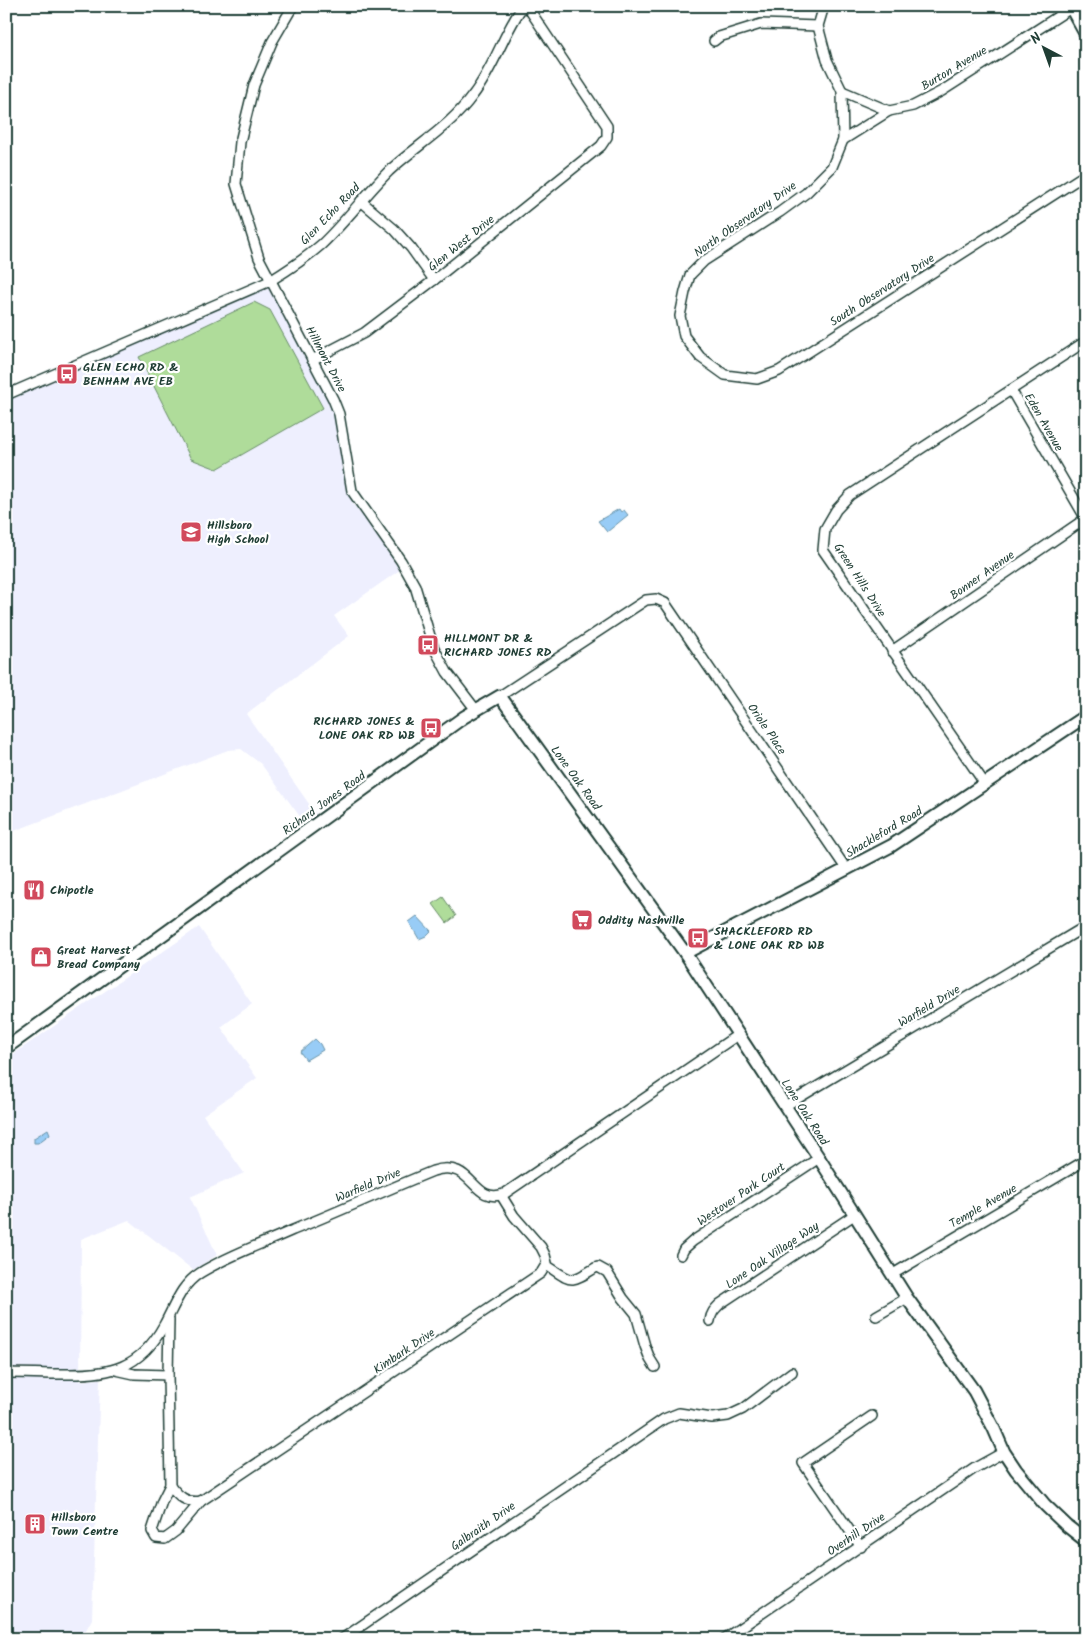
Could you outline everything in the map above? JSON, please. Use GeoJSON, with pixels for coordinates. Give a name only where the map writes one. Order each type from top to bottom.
{"type":"FeatureCollection","features":[{"type":"Feature","properties":{"kind":"street","name":"Hillmont Drive"},"geometry":{"type":"LineString","coordinates":[[293,6],[272,42],[254,84],[240,142],[236,184],[258,258],[339,414],[352,491],[401,561],[415,586],[433,646],[447,672],[476,710]]}},
{"type":"Feature","properties":{"kind":"street","name":"Glen Echo Road"},"geometry":{"type":"LineString","coordinates":[[6,395],[270,281],[295,266],[322,244],[390,171],[449,124],[467,105],[523,6]]}},
{"type":"Feature","properties":{"kind":"street","name":"Glen West Drive"},"geometry":{"type":"LineString","coordinates":[[312,360],[364,333],[434,280],[601,146],[608,137],[607,126],[527,6]]}},
{"type":"Feature","properties":{"kind":"street"},"geometry":{"type":"LineString","coordinates":[[714,41],[720,36],[761,24],[818,26],[824,6]]}},
{"type":"Feature","properties":{"kind":"street"},"geometry":{"type":"LineString","coordinates":[[1070,7],[1086,35]]}},
{"type":"Feature","properties":{"kind":"street","name":"Burton Avenue"},"geometry":{"type":"LineString","coordinates":[[889,111],[913,106],[942,91],[1070,7]]}},
{"type":"Feature","properties":{"kind":"street","name":"North Observatory Drive"},"geometry":{"type":"LineString","coordinates":[[691,344],[684,336],[680,316],[690,275],[704,262],[806,193],[832,167],[843,140],[842,91],[827,60],[818,26]]}},
{"type":"Feature","properties":{"kind":"street"},"geometry":{"type":"LineString","coordinates":[[842,91],[889,111]]}},
{"type":"Feature","properties":{"kind":"street"},"geometry":{"type":"LineString","coordinates":[[843,140],[889,111]]}},
{"type":"Feature","properties":{"kind":"street","name":"South Observatory Drive"},"geometry":{"type":"LineString","coordinates":[[691,344],[700,357],[725,375],[757,379],[779,371],[1086,174]]}},
{"type":"Feature","properties":{"kind":"street"},"geometry":{"type":"LineString","coordinates":[[361,201],[394,229],[411,248],[434,280]]}},
{"type":"Feature","properties":{"kind":"street","name":"Green Hills Drive"},"geometry":{"type":"LineString","coordinates":[[985,784],[823,550],[825,529],[836,510],[850,495],[1086,341]]}},
{"type":"Feature","properties":{"kind":"street","name":"Eden Avenue"},"geometry":{"type":"LineString","coordinates":[[1011,390],[1086,519]]}},
{"type":"Feature","properties":{"kind":"street","name":"Bonner Avenue"},"geometry":{"type":"LineString","coordinates":[[892,651],[1086,519]]}},
{"type":"Feature","properties":{"kind":"street","name":"Richard Jones Road"},"geometry":{"type":"LineString","coordinates":[[6,1048],[476,710],[646,600],[656,599],[665,603]]}},
{"type":"Feature","properties":{"kind":"street","name":"Oriole Place"},"geometry":{"type":"LineString","coordinates":[[665,603],[847,870]]}},
{"type":"Feature","properties":{"kind":"street","name":"Lone Oak Road"},"geometry":{"type":"LineString","coordinates":[[500,696],[685,953],[739,1034],[907,1298],[974,1391],[1004,1452],[1019,1475],[1045,1505],[1086,1541]]}},
{"type":"Feature","properties":{"kind":"street","name":"Shackleford Road"},"geometry":{"type":"LineString","coordinates":[[685,953],[891,846],[1085,718]]}},
{"type":"Feature","properties":{"kind":"street","name":"Warfield Drive"},"geometry":{"type":"LineString","coordinates":[[785,1106],[1086,926]]}},
{"type":"Feature","properties":{"kind":"street"},"geometry":{"type":"LineString","coordinates":[[655,1367],[645,1346],[636,1314],[623,1298],[607,1272],[598,1267],[578,1279],[570,1280],[546,1265],[546,1259],[541,1247],[514,1216],[501,1195],[739,1034]]}},
{"type":"Feature","properties":{"kind":"street","name":"Westover Park Court"},"geometry":{"type":"LineString","coordinates":[[681,1255],[692,1241],[818,1158]]}},
{"type":"Feature","properties":{"kind":"street","name":"Temple Avenue"},"geometry":{"type":"LineString","coordinates":[[893,1274],[1086,1160]]}},
{"type":"Feature","properties":{"kind":"street","name":"Warfield Drive"},"geometry":{"type":"LineString","coordinates":[[6,1373],[88,1374],[116,1370],[134,1361],[149,1347],[184,1288],[193,1278],[248,1250],[432,1171],[453,1168],[463,1174],[484,1193],[492,1196],[501,1195]]}},
{"type":"Feature","properties":{"kind":"street","name":"Lone Oak Village Way"},"geometry":{"type":"LineString","coordinates":[[710,1321],[714,1310],[720,1304],[854,1215]]}},
{"type":"Feature","properties":{"kind":"street","name":"Kimbark Drive"},"geometry":{"type":"LineString","coordinates":[[169,1316],[170,1485],[152,1527],[153,1535],[156,1538],[165,1539],[173,1534],[201,1501],[529,1282],[541,1273],[546,1265]]}},
{"type":"Feature","properties":{"kind":"street"},"geometry":{"type":"LineString","coordinates":[[876,1316],[907,1298]]}},
{"type":"Feature","properties":{"kind":"street"},"geometry":{"type":"LineString","coordinates":[[116,1370],[134,1374],[168,1375]]}},
{"type":"Feature","properties":{"kind":"street","name":"Galbraith Drive"},"geometry":{"type":"LineString","coordinates":[[342,1639],[664,1419],[679,1413],[712,1418],[728,1416],[743,1409],[792,1372]]}},
{"type":"Feature","properties":{"kind":"street"},"geometry":{"type":"LineString","coordinates":[[861,1547],[803,1463],[872,1416]]}},
{"type":"Feature","properties":{"kind":"street","name":"Overhill Drive"},"geometry":{"type":"LineString","coordinates":[[724,1639],[975,1468],[1004,1452]]}},
{"type":"Feature","properties":{"kind":"street"},"geometry":{"type":"LineString","coordinates":[[170,1485],[180,1496],[188,1501],[201,1501]]}},
{"type":"Feature","properties":{"kind":"shaded area","name":"Hillsboro High School"},"geometry":{"type":"Polygon","coordinates":[[[270,281],[333,399],[352,491],[352,503],[404,567],[334,616],[349,636],[246,714],[321,821],[310,830],[261,764],[241,749],[228,750],[6,834],[6,395],[270,281]]]}},
{"type":"Feature","properties":{"kind":"shaded area"},"geometry":{"type":"Polygon","coordinates":[[[199,927],[252,1004],[221,1027],[257,1078],[203,1115],[244,1173],[190,1197],[217,1255],[193,1270],[129,1220],[81,1239],[80,1381],[100,1379],[92,1619],[81,1639],[6,1639],[6,1059],[199,927]]]}},
{"type":"Feature","properties":{"kind":"green space"},"geometry":{"type":"Polygon","coordinates":[[[254,302],[270,310],[323,408],[217,469],[191,459],[139,357],[254,302]]]}},
{"type":"Feature","properties":{"kind":"green space"},"geometry":{"type":"Polygon","coordinates":[[[443,897],[456,916],[447,923],[433,904],[443,897]]]}},
{"type":"Feature","properties":{"kind":"water"},"geometry":{"type":"Polygon","coordinates":[[[619,509],[621,512],[624,510],[628,515],[607,532],[598,521],[619,509]]]}},
{"type":"Feature","properties":{"kind":"water"},"geometry":{"type":"Polygon","coordinates":[[[417,916],[431,931],[419,939],[409,922],[417,916]]]}},
{"type":"Feature","properties":{"kind":"water"},"geometry":{"type":"Polygon","coordinates":[[[315,1039],[323,1050],[306,1060],[300,1052],[315,1039]]]}},
{"type":"Feature","properties":{"kind":"water"},"geometry":{"type":"Polygon","coordinates":[[[48,1129],[50,1134],[38,1143],[34,1143],[34,1138],[48,1129]]]}},
{"type":"Feature","properties":{"kind":"place","name":"GLEN ECHO RD & BENHAM AVE EB"},"geometry":{"type":"Point","coordinates":[67,374]}},
{"type":"Feature","properties":{"kind":"place","name":"Hillsboro High School"},"geometry":{"type":"Point","coordinates":[191,532]}},
{"type":"Feature","properties":{"kind":"place","name":"HILLMONT DR & RICHARD JONES RD"},"geometry":{"type":"Point","coordinates":[428,645]}},
{"type":"Feature","properties":{"kind":"place","name":"RICHARD JONES & LONE OAK RD WB"},"geometry":{"type":"Point","coordinates":[431,728]}},
{"type":"Feature","properties":{"kind":"place","name":"Chipotle"},"geometry":{"type":"Point","coordinates":[34,890]}},
{"type":"Feature","properties":{"kind":"place","name":"Oddity Nashville"},"geometry":{"type":"Point","coordinates":[582,920]}},
{"type":"Feature","properties":{"kind":"place","name":"SHACKLEFORD RD & LONE OAK RD WB"},"geometry":{"type":"Point","coordinates":[698,938]}},
{"type":"Feature","properties":{"kind":"place","name":"Great Harvest Bread Company"},"geometry":{"type":"Point","coordinates":[41,957]}},
{"type":"Feature","properties":{"kind":"place","name":"Hillsboro Town Centre"},"geometry":{"type":"Point","coordinates":[35,1524]}}]}
